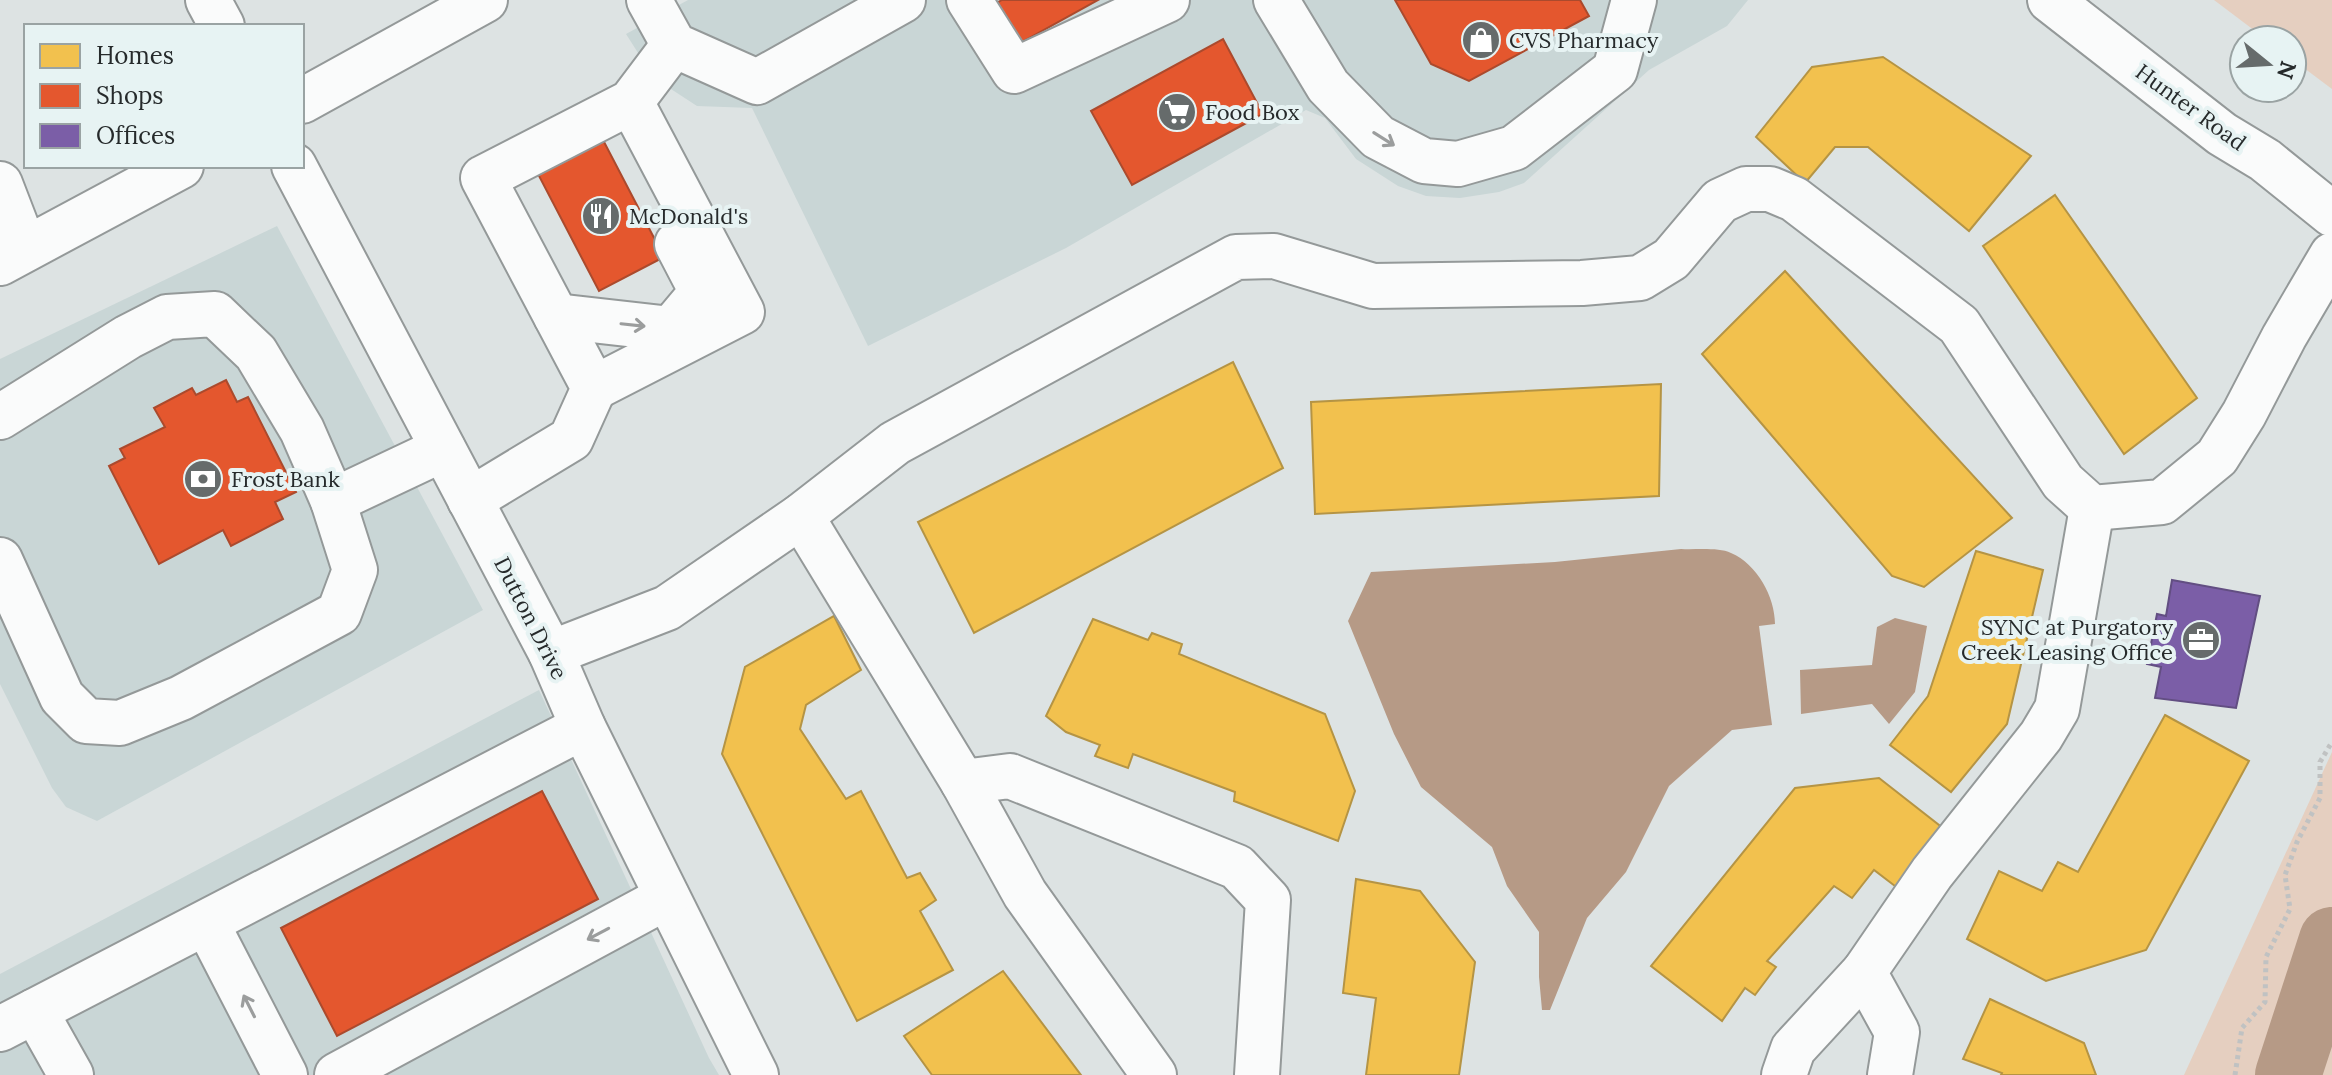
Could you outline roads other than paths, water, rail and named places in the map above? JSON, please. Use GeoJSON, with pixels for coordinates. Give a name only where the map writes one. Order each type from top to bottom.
{"type":"FeatureCollection","features":[{"type":"Feature","properties":{"kind":"street"},"geometry":{"type":"LineString","coordinates":[[208,0],[221,24]]}},
{"type":"Feature","properties":{"kind":"street"},"geometry":{"type":"LineString","coordinates":[[304,100],[485,0]]}},
{"type":"Feature","properties":{"kind":"street"},"geometry":{"type":"LineString","coordinates":[[649,0],[674,45],[757,82],[903,0]]}},
{"type":"Feature","properties":{"kind":"street"},"geometry":{"type":"LineString","coordinates":[[969,0],[1014,71],[1167,0]]}},
{"type":"Feature","properties":{"kind":"street"},"geometry":{"type":"LineString","coordinates":[[1276,0],[1328,86],[1378,137],[1424,161],[1458,164],[1514,148],[1615,70],[1634,0]]}},
{"type":"Feature","properties":{"kind":"street","name":"Hunter Road"},"geometry":{"type":"LineString","coordinates":[[2050,0],[2222,134],[2265,160],[2332,214]]}},
{"type":"Feature","properties":{"kind":"street"},"geometry":{"type":"LineString","coordinates":[[594,388],[483,178],[631,102],[674,45]]}},
{"type":"Feature","properties":{"kind":"street"},"geometry":{"type":"LineString","coordinates":[[470,500],[571,439],[594,388],[742,312],[631,102]]}},
{"type":"Feature","properties":{"kind":"street"},"geometry":{"type":"LineString","coordinates":[[556,316],[671,329],[702,292],[650,193],[660,157]]}},
{"type":"Feature","properties":{"kind":"street"},"geometry":{"type":"LineString","coordinates":[[0,184],[12,256],[177,168]]}},
{"type":"Feature","properties":{"kind":"street","name":"Dutton Drive"},"geometry":{"type":"LineString","coordinates":[[295,168],[551,653],[583,727],[667,897],[742,1070]]}},
{"type":"Feature","properties":{"kind":"street"},"geometry":{"type":"LineString","coordinates":[[551,653],[667,608],[801,516],[895,443],[1236,257],[1274,256],[1373,286],[1582,283],[1640,278],[1671,259],[1720,201],[1746,189],[1770,189],[1794,199],[1959,325],[2063,482],[2092,508],[2162,502],[2217,457],[2332,255]]}},
{"type":"Feature","properties":{"kind":"street"},"geometry":{"type":"LineString","coordinates":[[0,417],[128,337],[167,317],[215,314],[256,353],[302,430],[333,501],[355,570],[339,613],[181,698],[120,723],[86,721],[62,697],[0,560]]}},
{"type":"Feature","properties":{"kind":"street"},"geometry":{"type":"LineString","coordinates":[[333,501],[443,449]]}},
{"type":"Feature","properties":{"kind":"street"},"geometry":{"type":"LineString","coordinates":[[1784,1075],[1793,1049],[1864,972],[1932,873],[2041,736],[2057,709],[2092,508]]}},
{"type":"Feature","properties":{"kind":"street"},"geometry":{"type":"LineString","coordinates":[[801,516],[963,782],[1025,894],[1154,1075]]}},
{"type":"Feature","properties":{"kind":"street"},"geometry":{"type":"LineString","coordinates":[[71,1075],[17,1020],[583,727]]}},
{"type":"Feature","properties":{"kind":"street"},"geometry":{"type":"LineString","coordinates":[[963,782],[1010,776],[1237,867],[1268,900],[1257,1075]]}},
{"type":"Feature","properties":{"kind":"street"},"geometry":{"type":"LineString","coordinates":[[337,1075],[667,897]]}},
{"type":"Feature","properties":{"kind":"street"},"geometry":{"type":"LineString","coordinates":[[207,924],[285,1075]]}},
{"type":"Feature","properties":{"kind":"street"},"geometry":{"type":"LineString","coordinates":[[1864,972],[1897,1032],[1890,1075]]}},
{"type":"Feature","properties":{"kind":"waterway"},"geometry":{"type":"LineString","coordinates":[[2288,1075],[2332,940]]}},
{"type":"Feature","properties":{"kind":"place","name":"CVS Pharmacy"},"geometry":{"type":"Point","coordinates":[1481,40]}},
{"type":"Feature","properties":{"kind":"place","name":"Food Box"},"geometry":{"type":"Point","coordinates":[1177,112]}},
{"type":"Feature","properties":{"kind":"place","name":"McDonald's"},"geometry":{"type":"Point","coordinates":[601,216]}},
{"type":"Feature","properties":{"kind":"place","name":"Frost Bank"},"geometry":{"type":"Point","coordinates":[203,479]}},
{"type":"Feature","properties":{"kind":"place","name":"SYNC at Purgatory Creek Leasing Office"},"geometry":{"type":"Point","coordinates":[2201,640]}}]}
